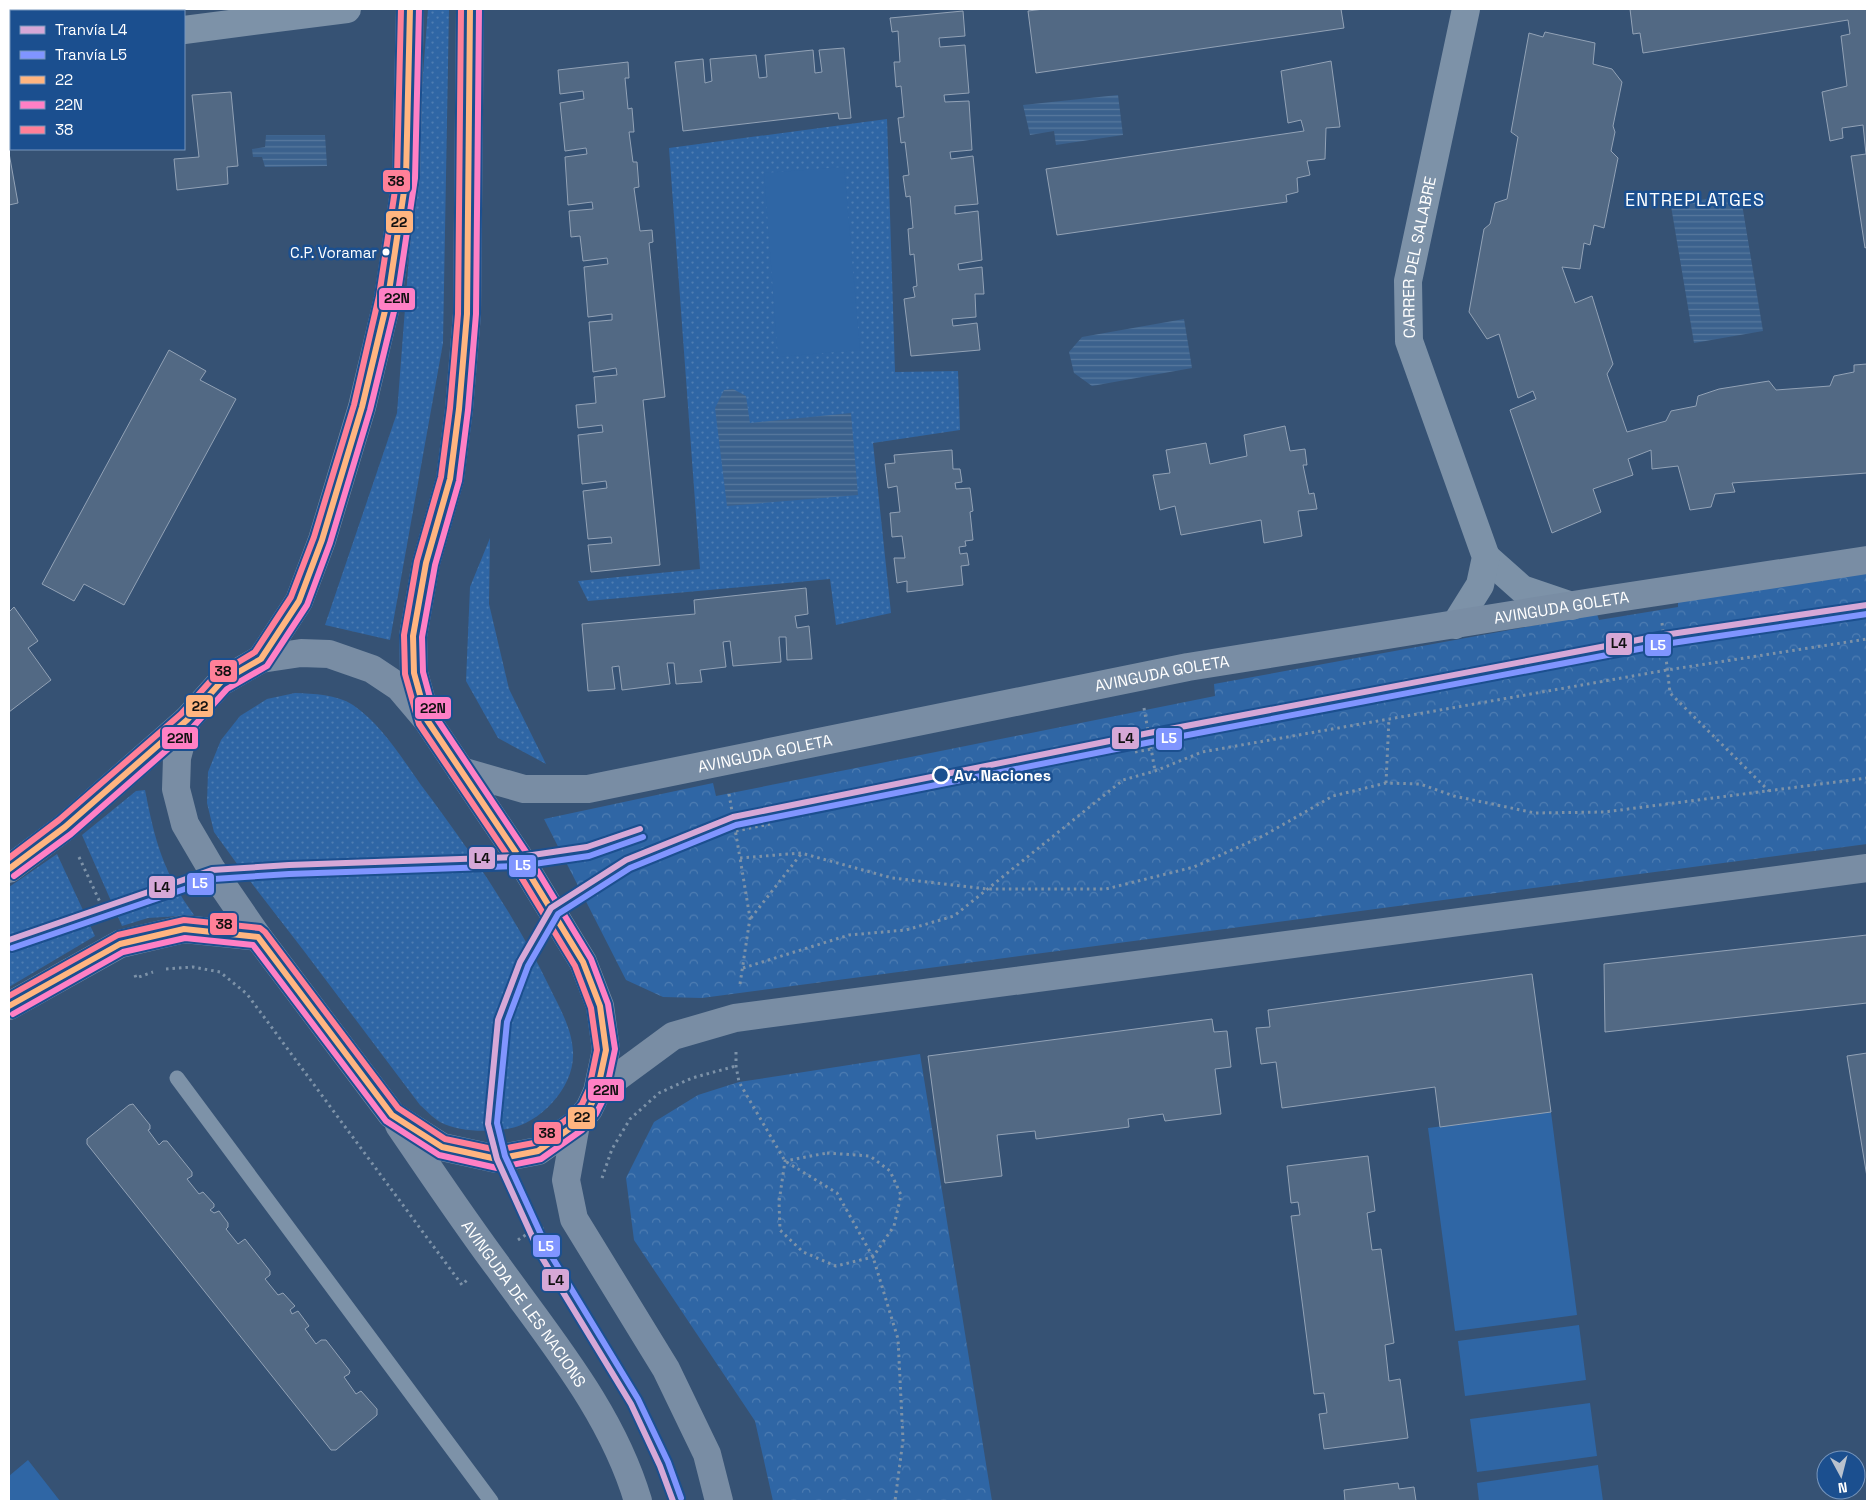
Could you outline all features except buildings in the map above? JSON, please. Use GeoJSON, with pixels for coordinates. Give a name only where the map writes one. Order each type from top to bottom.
{"type":"FeatureCollection","features":[{"type":"Feature","properties":{"kind":"main road"},"geometry":{"type":"LineString","coordinates":[[261,659],[300,601],[322,540],[362,407],[386,307],[406,178],[410,9]]}},
{"type":"Feature","properties":{"kind":"main road"},"geometry":{"type":"LineString","coordinates":[[427,720],[414,672],[413,636],[426,563],[450,479],[460,408],[467,314],[470,9]]}},
{"type":"Feature","properties":{"kind":"main road","name":"AVINGUDA GOLETA"},"geometry":{"type":"LineString","coordinates":[[461,771],[524,789],[588,789],[1188,667],[1867,560]]}},
{"type":"Feature","properties":{"kind":"main road"},"geometry":{"type":"LineString","coordinates":[[9,869],[65,827],[187,720],[221,682],[261,659],[301,653],[329,654],[372,669],[399,687],[427,720],[546,899],[583,962],[600,1006],[606,1050],[597,1092],[589,1109],[576,1124],[538,1151],[497,1159],[442,1147],[392,1115]]}},
{"type":"Feature","properties":{"kind":"main road","name":"AVINGUDA DE LES NACIONS"},"geometry":{"type":"LineString","coordinates":[[187,720],[177,758],[176,790],[185,824],[212,870],[258,938],[392,1115],[492,1259],[582,1382],[614,1439],[638,1501]]}},
{"type":"Feature","properties":{"kind":"main road"},"geometry":{"type":"LineString","coordinates":[[597,1092],[673,1036],[735,1018],[1867,868]]}},
{"type":"Feature","properties":{"kind":"main road"},"geometry":{"type":"LineString","coordinates":[[9,1006],[120,944],[184,929],[258,938]]}},
{"type":"Feature","properties":{"kind":"main road"},"geometry":{"type":"LineString","coordinates":[[576,1124],[566,1180],[574,1219],[666,1369],[707,1454],[719,1501]]}},
{"type":"Feature","properties":{"kind":"street"},"geometry":{"type":"LineString","coordinates":[[185,30],[347,9]]}},
{"type":"Feature","properties":{"kind":"street","name":"CARRER DEL SALABRE"},"geometry":{"type":"LineString","coordinates":[[1466,9],[1408,281],[1409,341],[1486,557],[1522,589],[1572,606]]}},
{"type":"Feature","properties":{"kind":"street"},"geometry":{"type":"LineString","coordinates":[[1455,625],[1480,585],[1486,557]]}},
{"type":"Feature","properties":{"kind":"lane"},"geometry":{"type":"LineString","coordinates":[[177,1078],[491,1501]]}},
{"type":"Feature","properties":{"kind":"path"},"geometry":{"type":"LineString","coordinates":[[1661,617],[1670,693],[1769,791]]}},
{"type":"Feature","properties":{"kind":"path"},"geometry":{"type":"LineString","coordinates":[[742,968],[849,935],[906,930],[954,916],[1123,780],[1155,772],[1202,752],[1667,670],[1867,639]]}},
{"type":"Feature","properties":{"kind":"path"},"geometry":{"type":"LineString","coordinates":[[1143,706],[1155,772]]}},
{"type":"Feature","properties":{"kind":"path"},"geometry":{"type":"LineString","coordinates":[[1386,783],[1389,718]]}},
{"type":"Feature","properties":{"kind":"path"},"geometry":{"type":"LineString","coordinates":[[1135,752],[1152,749]]}},
{"type":"Feature","properties":{"kind":"path"},"geometry":{"type":"LineString","coordinates":[[740,858],[801,853],[892,878],[986,889],[1106,889],[1194,867],[1263,836],[1333,796],[1386,783],[1420,784],[1454,796],[1535,813],[1604,812],[1867,778]]}},
{"type":"Feature","properties":{"kind":"path"},"geometry":{"type":"LineString","coordinates":[[728,791],[750,918],[735,1018]]}},
{"type":"Feature","properties":{"kind":"path"},"geometry":{"type":"LineString","coordinates":[[736,831],[770,824]]}},
{"type":"Feature","properties":{"kind":"path"},"geometry":{"type":"LineString","coordinates":[[65,827],[136,978],[154,972]]}},
{"type":"Feature","properties":{"kind":"path"},"geometry":{"type":"LineString","coordinates":[[750,918],[801,853]]}},
{"type":"Feature","properties":{"kind":"path"},"geometry":{"type":"LineString","coordinates":[[163,969],[193,966],[220,972],[247,994],[462,1284],[492,1259],[530,1232],[574,1219]]}},
{"type":"Feature","properties":{"kind":"path"},"geometry":{"type":"LineString","coordinates":[[600,1183],[612,1149],[630,1119],[659,1093],[692,1078],[736,1066],[740,1082],[785,1161],[837,1193],[873,1257],[898,1339],[903,1440],[895,1501]]}},
{"type":"Feature","properties":{"kind":"path"},"geometry":{"type":"LineString","coordinates":[[827,1153],[870,1156],[890,1171],[901,1195],[894,1226],[873,1257],[836,1266],[804,1252],[780,1230],[779,1202],[785,1161],[827,1153]]}},
{"type":"Feature","properties":{"kind":"green space"},"geometry":{"type":"Polygon","coordinates":[[[428,9],[449,9],[443,343],[390,640],[325,625],[397,413],[428,9]]]}},
{"type":"Feature","properties":{"kind":"green space"},"geometry":{"type":"Polygon","coordinates":[[[887,119],[895,372],[958,371],[960,430],[873,443],[891,613],[836,625],[830,579],[588,601],[578,581],[700,569],[669,148],[887,119]]]}},
{"type":"Feature","properties":{"kind":"green space"},"geometry":{"type":"Polygon","coordinates":[[[844,167],[860,350],[778,357],[764,173],[844,167]]]}},
{"type":"Feature","properties":{"kind":"green space"},"geometry":{"type":"Polygon","coordinates":[[[490,538],[489,604],[509,689],[546,764],[498,738],[466,681],[470,587],[490,538]]]}},
{"type":"Feature","properties":{"kind":"green space"},"geometry":{"type":"Polygon","coordinates":[[[1867,572],[1867,844],[702,998],[663,997],[626,980],[544,819],[713,783],[716,796],[1215,696],[1214,684],[1597,614],[1599,620],[1678,607],[1678,598],[1867,572]]]}},
{"type":"Feature","properties":{"kind":"green space"},"geometry":{"type":"Polygon","coordinates":[[[295,693],[325,695],[346,701],[373,722],[390,742],[456,833],[521,933],[564,1018],[573,1052],[572,1065],[562,1090],[543,1112],[532,1120],[519,1126],[491,1131],[455,1128],[437,1120],[420,1105],[214,832],[207,803],[208,772],[221,740],[240,716],[267,699],[295,693]]]}},
{"type":"Feature","properties":{"kind":"green space"},"geometry":{"type":"Polygon","coordinates":[[[145,790],[162,856],[183,899],[194,915],[148,918],[122,926],[82,835],[136,791],[145,790]]]}},
{"type":"Feature","properties":{"kind":"green space"},"geometry":{"type":"Polygon","coordinates":[[[57,854],[95,936],[9,987],[9,887],[57,854]]]}},
{"type":"Feature","properties":{"kind":"green space"},"geometry":{"type":"Polygon","coordinates":[[[920,1054],[992,1501],[773,1501],[755,1421],[634,1240],[626,1178],[654,1122],[698,1095],[739,1082],[920,1054]]]}},
{"type":"Feature","properties":{"kind":"green space"},"geometry":{"type":"Polygon","coordinates":[[[1551,1112],[1577,1315],[1455,1331],[1428,1128],[1551,1112]]]}},
{"type":"Feature","properties":{"kind":"green space"},"geometry":{"type":"Polygon","coordinates":[[[1579,1325],[1586,1380],[1465,1396],[1458,1341],[1579,1325]]]}},
{"type":"Feature","properties":{"kind":"green space"},"geometry":{"type":"Polygon","coordinates":[[[1590,1403],[1597,1456],[1477,1472],[1470,1419],[1590,1403]]]}},
{"type":"Feature","properties":{"kind":"green space"},"geometry":{"type":"Polygon","coordinates":[[[28,1460],[60,1501],[9,1501],[9,1476],[28,1460]]]}},
{"type":"Feature","properties":{"kind":"green space"},"geometry":{"type":"Polygon","coordinates":[[[1598,1465],[1603,1501],[1479,1501],[1477,1483],[1598,1465]]]}},
{"type":"Feature","properties":{"kind":"shaded area"},"geometry":{"type":"Polygon","coordinates":[[[1118,95],[1123,135],[1056,145],[1054,131],[1030,135],[1023,105],[1118,95]]]}},
{"type":"Feature","properties":{"kind":"shaded area"},"geometry":{"type":"Polygon","coordinates":[[[266,135],[325,135],[327,166],[265,167],[262,157],[253,157],[252,149],[265,147],[266,135]]]}},
{"type":"Feature","properties":{"kind":"shaded area"},"geometry":{"type":"Polygon","coordinates":[[[1740,192],[1763,331],[1694,343],[1671,206],[1740,192]]]}},
{"type":"Feature","properties":{"kind":"shaded area"},"geometry":{"type":"Polygon","coordinates":[[[1184,319],[1192,368],[1092,386],[1074,373],[1069,352],[1082,337],[1184,319]]]}},
{"type":"Feature","properties":{"kind":"shaded area"},"geometry":{"type":"Polygon","coordinates":[[[733,389],[746,396],[750,423],[851,413],[858,495],[727,506],[715,408],[724,390],[733,389]]]}},
{"type":"Feature","properties":{"kind":"tram line","name":"L4"},"geometry":{"type":"LineString","coordinates":[[673,1501],[660,1466],[631,1404],[541,1256],[497,1159],[488,1124],[498,1020],[520,962],[551,908],[626,860],[733,817],[1149,733],[1664,635],[1867,605]]}},
{"type":"Feature","properties":{"kind":"tram line","name":"L5"},"geometry":{"type":"LineString","coordinates":[[681,1498],[668,1462],[638,1399],[549,1252],[505,1156],[497,1123],[507,1022],[528,966],[558,914],[630,868],[736,825],[1151,742],[1665,644],[1867,614]]}},
{"type":"Feature","properties":{"kind":"tram line","name":"L4"},"geometry":{"type":"LineString","coordinates":[[9,940],[212,870],[289,865],[519,857],[587,847],[640,829]]}},
{"type":"Feature","properties":{"kind":"tram line","name":"L5"},"geometry":{"type":"LineString","coordinates":[[12,948],[214,879],[289,874],[520,866],[589,856],[643,837]]}},
{"type":"Feature","properties":{"kind":"transit line","name":"38"},"geometry":{"type":"LineString","coordinates":[[9,858],[59,820],[181,714],[215,676],[255,652],[291,597],[314,537],[354,405],[379,296],[397,177],[401,9]]}},
{"type":"Feature","properties":{"kind":"transit line","name":"22"},"geometry":{"type":"LineString","coordinates":[[9,869],[65,827],[187,720],[221,682],[261,659],[299,601],[322,540],[362,407],[388,298],[406,178],[410,9]]}},
{"type":"Feature","properties":{"kind":"transit line","name":"22N"},"geometry":{"type":"LineString","coordinates":[[14,876],[71,834],[193,727],[227,689],[267,666],[307,605],[330,543],[370,410],[397,299],[415,178],[419,9]]}},
{"type":"Feature","properties":{"kind":"transit line","name":"38"},"geometry":{"type":"LineString","coordinates":[[9,996],[118,935],[184,920],[260,928],[265,932],[398,1108],[445,1139],[497,1150],[534,1143],[570,1117],[582,1104],[589,1089],[597,1050],[591,1008],[575,966],[512,862],[419,724],[405,674],[404,635],[417,561],[441,477],[450,408],[458,314],[461,9]]}},
{"type":"Feature","properties":{"kind":"transit line","name":"22"},"geometry":{"type":"LineString","coordinates":[[9,1006],[120,944],[184,929],[258,937],[392,1115],[442,1147],[497,1159],[538,1151],[576,1124],[589,1109],[597,1092],[606,1050],[600,1006],[583,962],[519,857],[427,720],[414,673],[413,636],[426,563],[450,479],[459,409],[467,314],[470,9]]}},
{"type":"Feature","properties":{"kind":"transit line","name":"22N"},"geometry":{"type":"LineString","coordinates":[[13,1014],[123,952],[185,938],[253,945],[386,1121],[439,1155],[497,1168],[541,1159],[582,1130],[596,1114],[605,1096],[615,1049],[608,1004],[591,959],[526,852],[435,716],[423,672],[422,637],[435,565],[459,481],[468,410],[476,314],[479,9]]}},
{"type":"Feature","properties":{"kind":"place","name":"C.P. Voramar"},"geometry":{"type":"Point","coordinates":[386,252]}},
{"type":"Feature","properties":{"kind":"place","name":"Av. Naciones"},"geometry":{"type":"Point","coordinates":[941,775]}},
{"type":"Feature","properties":{"kind":"district","name":"ENTREPLATGES"},"geometry":{"type":"Point","coordinates":[1695,200]}}]}
